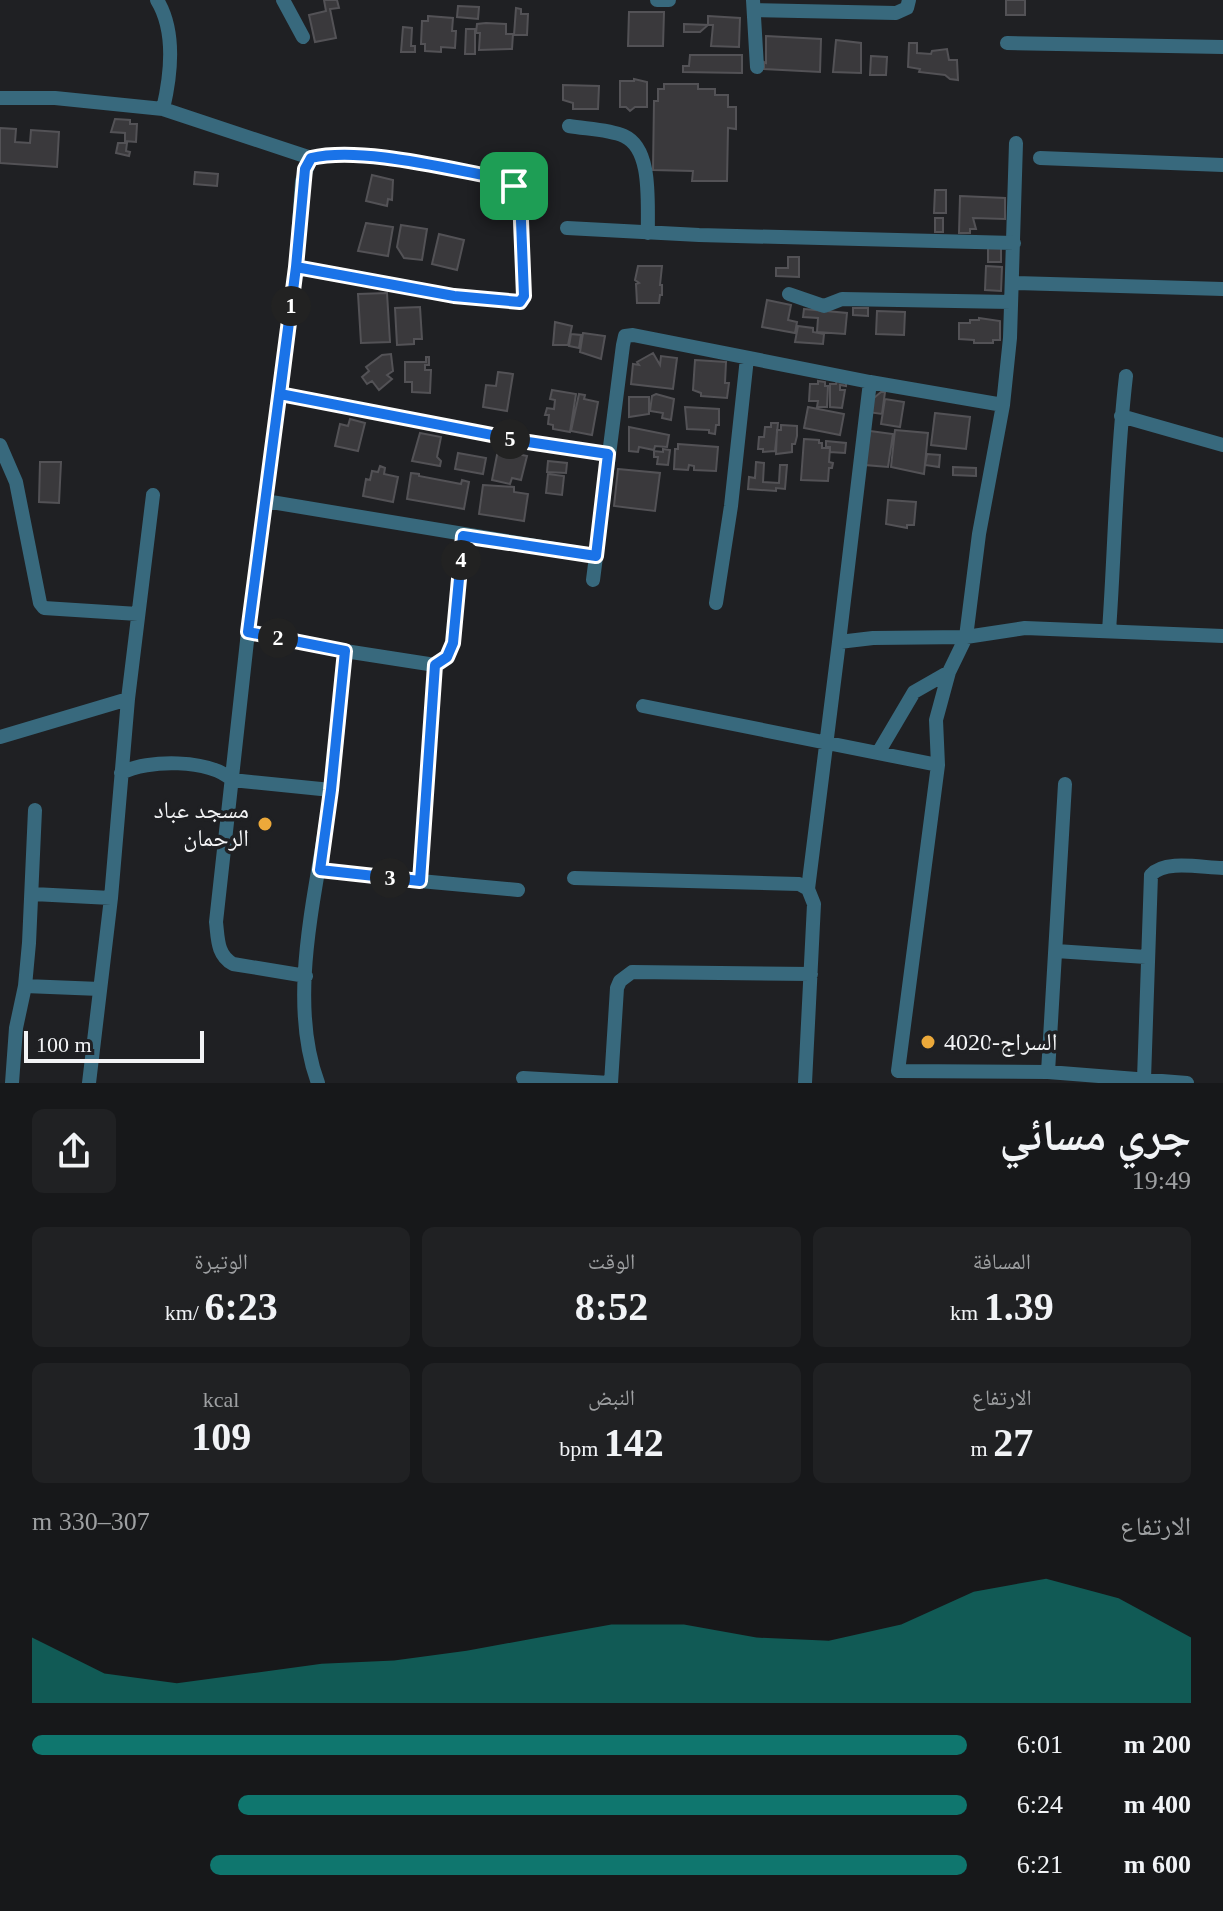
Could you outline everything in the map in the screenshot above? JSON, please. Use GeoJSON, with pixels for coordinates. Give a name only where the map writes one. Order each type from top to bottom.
{"type":"FeatureCollection","features":[{"type":"Feature","properties":{"kind":"street"},"geometry":{"type":"LineString","coordinates":[[157,0],[168,22],[169,39],[163,109]]}},
{"type":"Feature","properties":{"kind":"street"},"geometry":{"type":"LineString","coordinates":[[283,0],[303,37]]}},
{"type":"Feature","properties":{"kind":"street"},"geometry":{"type":"LineString","coordinates":[[657,0],[669,0]]}},
{"type":"Feature","properties":{"kind":"street"},"geometry":{"type":"LineString","coordinates":[[757,67],[753,5],[896,13],[907,8],[909,0]]}},
{"type":"Feature","properties":{"kind":"street"},"geometry":{"type":"LineString","coordinates":[[1007,43],[1223,47]]}},
{"type":"Feature","properties":{"kind":"street"},"geometry":{"type":"LineString","coordinates":[[0,98],[55,98],[163,109],[311,158],[325,154],[363,155],[505,179],[520,196],[524,296],[520,302],[463,298],[296,267]]}},
{"type":"Feature","properties":{"kind":"street"},"geometry":{"type":"LineString","coordinates":[[569,126],[622,135],[637,144],[644,157],[648,233]]}},
{"type":"Feature","properties":{"kind":"street"},"geometry":{"type":"LineString","coordinates":[[1016,143],[1010,338],[1003,405],[979,534],[966,637],[949,672],[936,720],[938,765],[897,1077],[1048,1072],[1111,1080],[1187,1083]]}},
{"type":"Feature","properties":{"kind":"street"},"geometry":{"type":"LineString","coordinates":[[306,976],[233,964],[225,959],[218,945],[216,922],[248,632],[296,267],[302,181],[311,158]]}},
{"type":"Feature","properties":{"kind":"street"},"geometry":{"type":"LineString","coordinates":[[1040,158],[1223,165]]}},
{"type":"Feature","properties":{"kind":"street"},"geometry":{"type":"LineString","coordinates":[[567,228],[1014,243]]}},
{"type":"Feature","properties":{"kind":"street"},"geometry":{"type":"LineString","coordinates":[[1012,283],[1223,289]]}},
{"type":"Feature","properties":{"kind":"street"},"geometry":{"type":"LineString","coordinates":[[789,294],[824,306],[842,299],[1011,302]]}},
{"type":"Feature","properties":{"kind":"street"},"geometry":{"type":"LineString","coordinates":[[593,580],[625,336],[633,335],[1003,405]]}},
{"type":"Feature","properties":{"kind":"street"},"geometry":{"type":"LineString","coordinates":[[716,603],[731,506],[747,358]]}},
{"type":"Feature","properties":{"kind":"street"},"geometry":{"type":"LineString","coordinates":[[1109,631],[1126,376]]}},
{"type":"Feature","properties":{"kind":"street"},"geometry":{"type":"LineString","coordinates":[[805,1083],[814,904],[808,889],[870,382]]}},
{"type":"Feature","properties":{"kind":"street"},"geometry":{"type":"LineString","coordinates":[[280,394],[528,442],[608,454]]}},
{"type":"Feature","properties":{"kind":"street"},"geometry":{"type":"LineString","coordinates":[[1121,416],[1223,445]]}},
{"type":"Feature","properties":{"kind":"street"},"geometry":{"type":"LineString","coordinates":[[0,445],[16,482],[40,603],[44,608],[138,614]]}},
{"type":"Feature","properties":{"kind":"street"},"geometry":{"type":"LineString","coordinates":[[89,1083],[111,898],[128,699],[153,495]]}},
{"type":"Feature","properties":{"kind":"street"},"geometry":{"type":"LineString","coordinates":[[265,501],[596,556]]}},
{"type":"Feature","properties":{"kind":"street"},"geometry":{"type":"LineString","coordinates":[[248,632],[435,665],[447,657],[453,643],[463,536]]}},
{"type":"Feature","properties":{"kind":"street"},"geometry":{"type":"LineString","coordinates":[[839,642],[873,638],[966,637],[1025,628],[1223,636]]}},
{"type":"Feature","properties":{"kind":"street"},"geometry":{"type":"LineString","coordinates":[[318,1083],[306,1026],[306,976],[331,790],[345,651]]}},
{"type":"Feature","properties":{"kind":"street"},"geometry":{"type":"LineString","coordinates":[[420,881],[435,665]]}},
{"type":"Feature","properties":{"kind":"street"},"geometry":{"type":"LineString","coordinates":[[878,753],[914,692],[949,672]]}},
{"type":"Feature","properties":{"kind":"street"},"geometry":{"type":"LineString","coordinates":[[0,737],[128,699]]}},
{"type":"Feature","properties":{"kind":"street"},"geometry":{"type":"LineString","coordinates":[[643,706],[938,765]]}},
{"type":"Feature","properties":{"kind":"street"},"geometry":{"type":"LineString","coordinates":[[121,773],[132,767],[164,763],[212,769],[223,772],[232,780],[331,790]]}},
{"type":"Feature","properties":{"kind":"street"},"geometry":{"type":"LineString","coordinates":[[1048,1072],[1065,784]]}},
{"type":"Feature","properties":{"kind":"street"},"geometry":{"type":"LineString","coordinates":[[12,1083],[33,894],[35,810]]}},
{"type":"Feature","properties":{"kind":"street"},"geometry":{"type":"LineString","coordinates":[[1144,1079],[1151,875],[1168,866],[1223,868]]}},
{"type":"Feature","properties":{"kind":"street"},"geometry":{"type":"LineString","coordinates":[[320,870],[518,890]]}},
{"type":"Feature","properties":{"kind":"street"},"geometry":{"type":"LineString","coordinates":[[574,878],[799,884],[808,889]]}},
{"type":"Feature","properties":{"kind":"street"},"geometry":{"type":"LineString","coordinates":[[33,894],[111,898]]}},
{"type":"Feature","properties":{"kind":"street"},"geometry":{"type":"LineString","coordinates":[[1056,951],[1146,957]]}},
{"type":"Feature","properties":{"kind":"street"},"geometry":{"type":"LineString","coordinates":[[523,1078],[610,1083],[617,988],[632,972],[811,974]]}},
{"type":"Feature","properties":{"kind":"street"},"geometry":{"type":"LineString","coordinates":[[25,986],[100,989]]}},
{"type":"Feature","properties":{"kind":"street"},"geometry":{"type":"LineString","coordinates":[[0,1028],[16,1028]]}},
{"type":"Feature","properties":{"kind":"building"},"geometry":{"type":"Polygon","coordinates":[[[324,0],[337,0],[339,8],[330,9],[336,38],[315,42],[309,15],[326,11],[324,0]]]}},
{"type":"Feature","properties":{"kind":"building"},"geometry":{"type":"Polygon","coordinates":[[[1006,0],[1025,0],[1025,15],[1006,15],[1006,0]]]}},
{"type":"Feature","properties":{"kind":"building"},"geometry":{"type":"Polygon","coordinates":[[[458,6],[479,7],[478,19],[457,17],[458,6]]]}},
{"type":"Feature","properties":{"kind":"building"},"geometry":{"type":"Polygon","coordinates":[[[516,8],[521,9],[521,14],[528,14],[527,35],[514,35],[516,8]]]}},
{"type":"Feature","properties":{"kind":"building"},"geometry":{"type":"Polygon","coordinates":[[[629,12],[664,12],[663,46],[628,46],[629,12]]]}},
{"type":"Feature","properties":{"kind":"building"},"geometry":{"type":"Polygon","coordinates":[[[428,16],[453,18],[455,48],[441,47],[441,52],[425,51],[425,44],[421,44],[422,21],[428,21],[428,16]]]}},
{"type":"Feature","properties":{"kind":"building"},"geometry":{"type":"Polygon","coordinates":[[[708,16],[740,18],[739,47],[711,46],[713,25],[708,25],[708,16]]]}},
{"type":"Feature","properties":{"kind":"building"},"geometry":{"type":"Polygon","coordinates":[[[477,24],[506,24],[506,34],[513,34],[512,49],[479,50],[477,24]]]}},
{"type":"Feature","properties":{"kind":"building"},"geometry":{"type":"Polygon","coordinates":[[[684,24],[708,25],[700,32],[684,32],[684,24]]]}},
{"type":"Feature","properties":{"kind":"building"},"geometry":{"type":"Polygon","coordinates":[[[403,27],[412,28],[411,46],[415,46],[415,52],[401,52],[403,27]]]}},
{"type":"Feature","properties":{"kind":"building"},"geometry":{"type":"Polygon","coordinates":[[[466,29],[475,29],[475,54],[465,54],[466,29]]]}},
{"type":"Feature","properties":{"kind":"building"},"geometry":{"type":"Polygon","coordinates":[[[766,36],[821,39],[820,72],[764,69],[766,36]]]}},
{"type":"Feature","properties":{"kind":"building"},"geometry":{"type":"Polygon","coordinates":[[[836,40],[861,43],[861,73],[833,72],[836,40]]]}},
{"type":"Feature","properties":{"kind":"building"},"geometry":{"type":"Polygon","coordinates":[[[909,43],[917,43],[917,53],[931,54],[932,51],[947,49],[949,60],[957,60],[958,80],[908,67],[909,43]]]}},
{"type":"Feature","properties":{"kind":"building"},"geometry":{"type":"Polygon","coordinates":[[[690,55],[742,55],[742,73],[683,72],[683,66],[689,66],[690,55]]]}},
{"type":"Feature","properties":{"kind":"building"},"geometry":{"type":"Polygon","coordinates":[[[871,56],[887,57],[886,75],[870,75],[871,56]]]}},
{"type":"Feature","properties":{"kind":"building"},"geometry":{"type":"Polygon","coordinates":[[[634,79],[647,82],[647,107],[635,107],[630,111],[620,107],[620,81],[634,79]]]}},
{"type":"Feature","properties":{"kind":"building"},"geometry":{"type":"Polygon","coordinates":[[[664,84],[698,84],[698,89],[715,89],[715,95],[728,95],[728,107],[736,107],[736,129],[728,128],[727,181],[692,181],[693,171],[653,170],[654,101],[658,101],[658,89],[664,89],[664,84]]]}},
{"type":"Feature","properties":{"kind":"building"},"geometry":{"type":"Polygon","coordinates":[[[563,85],[599,86],[598,109],[573,109],[573,103],[563,100],[563,85]]]}},
{"type":"Feature","properties":{"kind":"building"},"geometry":{"type":"Polygon","coordinates":[[[115,119],[137,124],[136,142],[125,141],[125,133],[111,132],[115,119]]]}},
{"type":"Feature","properties":{"kind":"building"},"geometry":{"type":"Polygon","coordinates":[[[0,128],[16,129],[15,142],[30,143],[31,130],[59,132],[57,167],[0,163],[0,128]]]}},
{"type":"Feature","properties":{"kind":"building"},"geometry":{"type":"Polygon","coordinates":[[[118,143],[127,143],[129,156],[116,153],[118,143]]]}},
{"type":"Feature","properties":{"kind":"building"},"geometry":{"type":"Polygon","coordinates":[[[195,172],[218,174],[217,186],[194,184],[195,172]]]}},
{"type":"Feature","properties":{"kind":"building"},"geometry":{"type":"Polygon","coordinates":[[[372,175],[393,180],[392,200],[388,199],[387,206],[366,201],[372,175]]]}},
{"type":"Feature","properties":{"kind":"building"},"geometry":{"type":"Polygon","coordinates":[[[935,190],[946,190],[946,213],[934,213],[935,190]]]}},
{"type":"Feature","properties":{"kind":"building"},"geometry":{"type":"Polygon","coordinates":[[[960,196],[1005,198],[1005,219],[973,218],[976,229],[970,229],[970,233],[959,233],[960,196]]]}},
{"type":"Feature","properties":{"kind":"building"},"geometry":{"type":"Polygon","coordinates":[[[935,218],[943,218],[943,232],[935,232],[935,218]]]}},
{"type":"Feature","properties":{"kind":"building"},"geometry":{"type":"Polygon","coordinates":[[[366,223],[393,227],[388,256],[358,251],[366,223]]]}},
{"type":"Feature","properties":{"kind":"building"},"geometry":{"type":"Polygon","coordinates":[[[401,225],[427,229],[422,260],[404,258],[397,247],[401,225]]]}},
{"type":"Feature","properties":{"kind":"building"},"geometry":{"type":"Polygon","coordinates":[[[439,234],[464,240],[457,270],[432,264],[439,234]]]}},
{"type":"Feature","properties":{"kind":"building"},"geometry":{"type":"Polygon","coordinates":[[[988,245],[1001,246],[1001,262],[988,262],[988,245]]]}},
{"type":"Feature","properties":{"kind":"building"},"geometry":{"type":"Polygon","coordinates":[[[788,257],[799,257],[799,277],[776,276],[776,268],[788,268],[788,257]]]}},
{"type":"Feature","properties":{"kind":"building"},"geometry":{"type":"Polygon","coordinates":[[[638,266],[662,266],[659,303],[637,303],[636,284],[639,283],[635,280],[638,266]]]}},
{"type":"Feature","properties":{"kind":"building"},"geometry":{"type":"Polygon","coordinates":[[[986,266],[1002,267],[1001,291],[985,290],[986,266]]]}},
{"type":"Feature","properties":{"kind":"building"},"geometry":{"type":"Polygon","coordinates":[[[387,293],[390,342],[361,343],[358,294],[387,293]]]}},
{"type":"Feature","properties":{"kind":"building"},"geometry":{"type":"Polygon","coordinates":[[[767,300],[791,305],[788,320],[797,322],[795,333],[762,327],[767,300]]]}},
{"type":"Feature","properties":{"kind":"building"},"geometry":{"type":"Polygon","coordinates":[[[420,307],[422,339],[414,339],[414,344],[397,345],[395,308],[420,307]]]}},
{"type":"Feature","properties":{"kind":"building"},"geometry":{"type":"Polygon","coordinates":[[[853,308],[868,308],[868,316],[853,315],[853,308]]]}},
{"type":"Feature","properties":{"kind":"building"},"geometry":{"type":"Polygon","coordinates":[[[804,309],[847,313],[845,334],[817,332],[818,318],[803,317],[804,309]]]}},
{"type":"Feature","properties":{"kind":"building"},"geometry":{"type":"Polygon","coordinates":[[[877,311],[905,312],[904,335],[876,334],[877,311]]]}},
{"type":"Feature","properties":{"kind":"building"},"geometry":{"type":"Polygon","coordinates":[[[970,320],[1000,321],[1000,340],[974,343],[974,340],[959,339],[959,323],[970,323],[970,320]]]}},
{"type":"Feature","properties":{"kind":"building"},"geometry":{"type":"Polygon","coordinates":[[[555,322],[572,326],[568,345],[553,345],[555,322]]]}},
{"type":"Feature","properties":{"kind":"building"},"geometry":{"type":"Polygon","coordinates":[[[798,326],[813,328],[813,332],[824,334],[823,344],[795,342],[798,326]]]}},
{"type":"Feature","properties":{"kind":"building"},"geometry":{"type":"Polygon","coordinates":[[[583,333],[605,336],[601,359],[580,352],[583,333]]]}},
{"type":"Feature","properties":{"kind":"building"},"geometry":{"type":"Polygon","coordinates":[[[571,334],[581,335],[579,348],[569,346],[571,334]]]}},
{"type":"Feature","properties":{"kind":"building"},"geometry":{"type":"Polygon","coordinates":[[[653,353],[660,365],[661,356],[677,358],[673,389],[631,384],[633,364],[639,365],[637,362],[653,353]]]}},
{"type":"Feature","properties":{"kind":"building"},"geometry":{"type":"Polygon","coordinates":[[[391,354],[393,371],[387,375],[392,379],[379,390],[372,381],[367,384],[362,377],[369,371],[366,367],[382,355],[391,354]]]}},
{"type":"Feature","properties":{"kind":"building"},"geometry":{"type":"Polygon","coordinates":[[[426,357],[429,357],[429,365],[425,365],[425,370],[431,370],[430,393],[412,392],[412,382],[405,382],[405,362],[426,362],[426,357]]]}},
{"type":"Feature","properties":{"kind":"building"},"geometry":{"type":"Polygon","coordinates":[[[695,360],[726,362],[725,383],[729,383],[727,398],[701,396],[693,390],[695,360]]]}},
{"type":"Feature","properties":{"kind":"building"},"geometry":{"type":"Polygon","coordinates":[[[498,372],[513,374],[507,411],[483,407],[486,385],[496,386],[498,372]]]}},
{"type":"Feature","properties":{"kind":"building"},"geometry":{"type":"Polygon","coordinates":[[[837,380],[846,381],[846,386],[840,385],[840,390],[845,390],[842,408],[830,407],[830,384],[836,384],[837,380]]]}},
{"type":"Feature","properties":{"kind":"building"},"geometry":{"type":"Polygon","coordinates":[[[818,381],[828,386],[827,407],[817,407],[818,401],[809,401],[810,384],[818,384],[818,381]]]}},
{"type":"Feature","properties":{"kind":"building"},"geometry":{"type":"Polygon","coordinates":[[[552,390],[576,394],[570,432],[553,429],[553,425],[548,424],[549,415],[545,415],[547,408],[554,409],[555,400],[550,399],[552,390]]]}},
{"type":"Feature","properties":{"kind":"building"},"geometry":{"type":"Polygon","coordinates":[[[885,392],[882,414],[867,412],[868,403],[885,392]]]}},
{"type":"Feature","properties":{"kind":"building"},"geometry":{"type":"Polygon","coordinates":[[[579,394],[585,395],[584,399],[598,402],[592,435],[571,431],[579,394]]]}},
{"type":"Feature","properties":{"kind":"building"},"geometry":{"type":"Polygon","coordinates":[[[656,394],[674,399],[671,420],[662,418],[663,413],[650,411],[652,396],[656,394]]]}},
{"type":"Feature","properties":{"kind":"building"},"geometry":{"type":"Polygon","coordinates":[[[629,397],[649,397],[649,414],[629,417],[629,397]]]}},
{"type":"Feature","properties":{"kind":"building"},"geometry":{"type":"Polygon","coordinates":[[[885,399],[904,402],[900,427],[881,424],[885,399]]]}},
{"type":"Feature","properties":{"kind":"building"},"geometry":{"type":"Polygon","coordinates":[[[685,407],[719,409],[719,425],[716,425],[715,434],[709,433],[709,430],[687,429],[685,407]]]}},
{"type":"Feature","properties":{"kind":"building"},"geometry":{"type":"Polygon","coordinates":[[[808,407],[844,414],[840,435],[804,428],[808,407]]]}},
{"type":"Feature","properties":{"kind":"building"},"geometry":{"type":"Polygon","coordinates":[[[935,413],[970,417],[966,449],[931,445],[935,413]]]}},
{"type":"Feature","properties":{"kind":"building"},"geometry":{"type":"Polygon","coordinates":[[[350,419],[365,423],[358,451],[335,446],[340,424],[348,426],[350,419]]]}},
{"type":"Feature","properties":{"kind":"building"},"geometry":{"type":"Polygon","coordinates":[[[771,423],[778,423],[775,451],[763,452],[763,449],[758,449],[759,437],[764,437],[765,427],[771,427],[771,423]]]}},
{"type":"Feature","properties":{"kind":"building"},"geometry":{"type":"Polygon","coordinates":[[[781,425],[797,426],[797,436],[792,452],[776,454],[777,430],[781,430],[781,425]]]}},
{"type":"Feature","properties":{"kind":"building"},"geometry":{"type":"Polygon","coordinates":[[[629,427],[669,435],[667,447],[655,446],[654,450],[639,447],[638,452],[629,451],[629,427]]]}},
{"type":"Feature","properties":{"kind":"building"},"geometry":{"type":"Polygon","coordinates":[[[895,430],[928,433],[924,474],[891,467],[895,430]]]}},
{"type":"Feature","properties":{"kind":"building"},"geometry":{"type":"Polygon","coordinates":[[[870,431],[893,434],[888,467],[865,465],[870,431]]]}},
{"type":"Feature","properties":{"kind":"building"},"geometry":{"type":"Polygon","coordinates":[[[420,433],[441,437],[437,457],[441,461],[440,466],[412,461],[420,433]]]}},
{"type":"Feature","properties":{"kind":"building"},"geometry":{"type":"Polygon","coordinates":[[[804,439],[819,440],[822,448],[830,448],[829,462],[833,463],[829,468],[828,481],[801,480],[804,439]]]}},
{"type":"Feature","properties":{"kind":"building"},"geometry":{"type":"Polygon","coordinates":[[[826,441],[846,443],[845,453],[830,452],[826,441]]]}},
{"type":"Feature","properties":{"kind":"building"},"geometry":{"type":"Polygon","coordinates":[[[678,444],[718,447],[716,471],[694,470],[694,466],[689,465],[688,470],[674,469],[678,444]]]}},
{"type":"Feature","properties":{"kind":"building"},"geometry":{"type":"Polygon","coordinates":[[[663,449],[670,450],[668,465],[657,464],[658,457],[654,457],[654,451],[663,452],[663,449]]]}},
{"type":"Feature","properties":{"kind":"building"},"geometry":{"type":"Polygon","coordinates":[[[498,450],[527,456],[521,480],[512,478],[510,484],[492,480],[498,450]]]}},
{"type":"Feature","properties":{"kind":"building"},"geometry":{"type":"Polygon","coordinates":[[[458,453],[486,458],[483,474],[455,469],[458,453]]]}},
{"type":"Feature","properties":{"kind":"building"},"geometry":{"type":"Polygon","coordinates":[[[927,454],[940,455],[939,467],[925,465],[927,454]]]}},
{"type":"Feature","properties":{"kind":"building"},"geometry":{"type":"Polygon","coordinates":[[[548,461],[567,463],[566,473],[547,472],[548,461]]]}},
{"type":"Feature","properties":{"kind":"building"},"geometry":{"type":"Polygon","coordinates":[[[40,462],[61,462],[59,503],[39,502],[40,462]]]}},
{"type":"Feature","properties":{"kind":"building"},"geometry":{"type":"Polygon","coordinates":[[[756,462],[764,463],[763,482],[779,483],[780,465],[787,465],[785,489],[748,489],[749,477],[755,478],[756,462]]]}},
{"type":"Feature","properties":{"kind":"building"},"geometry":{"type":"Polygon","coordinates":[[[380,466],[385,468],[384,474],[398,477],[393,502],[363,496],[366,479],[370,480],[372,471],[378,472],[380,466]]]}},
{"type":"Feature","properties":{"kind":"building"},"geometry":{"type":"Polygon","coordinates":[[[953,467],[976,468],[976,476],[953,475],[953,467]]]}},
{"type":"Feature","properties":{"kind":"building"},"geometry":{"type":"Polygon","coordinates":[[[618,469],[660,473],[655,511],[614,506],[618,469]]]}},
{"type":"Feature","properties":{"kind":"building"},"geometry":{"type":"Polygon","coordinates":[[[411,473],[461,484],[462,480],[469,482],[464,509],[407,499],[411,473]]]}},
{"type":"Feature","properties":{"kind":"building"},"geometry":{"type":"Polygon","coordinates":[[[548,474],[564,476],[562,495],[546,493],[548,474]]]}},
{"type":"Feature","properties":{"kind":"building"},"geometry":{"type":"Polygon","coordinates":[[[483,485],[514,487],[514,492],[528,494],[524,521],[479,514],[483,485]]]}},
{"type":"Feature","properties":{"kind":"building"},"geometry":{"type":"Polygon","coordinates":[[[888,500],[916,502],[914,525],[907,525],[907,528],[886,524],[888,500]]]}},
{"type":"Feature","properties":{"kind":"place","name":"مسجد عباد الرحمان"},"geometry":{"type":"Point","coordinates":[265,824]}},
{"type":"Feature","properties":{"kind":"place","name":"السراج-4020"},"geometry":{"type":"Point","coordinates":[928,1042]}},
{"type":"Feature","properties":{"kind":"route"},"geometry":{"type":"LineString","coordinates":[[514,186],[505,179],[363,155],[325,154],[311,158],[305,169],[296,267],[248,632],[345,651],[320,870],[420,881],[435,665],[447,657],[453,643],[463,536],[596,556],[608,454],[528,442],[280,394],[296,267],[454,296],[520,302],[524,296],[520,196],[514,186]]}}]}
